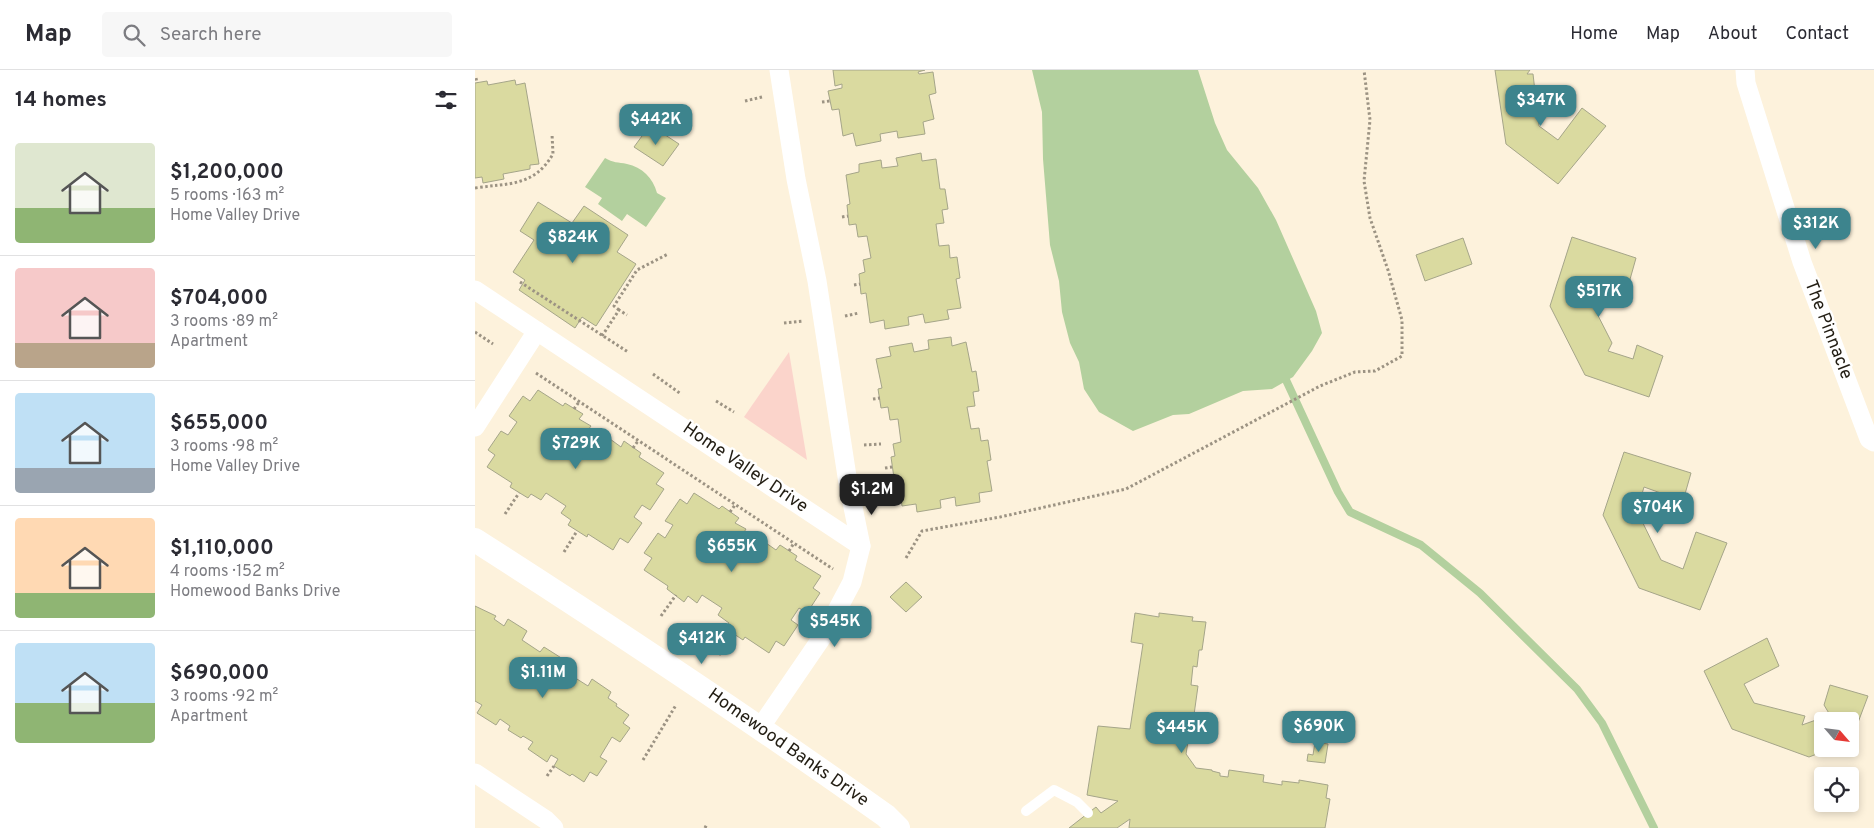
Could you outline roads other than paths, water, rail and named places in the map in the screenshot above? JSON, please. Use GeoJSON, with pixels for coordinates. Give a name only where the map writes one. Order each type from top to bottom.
{"type":"FeatureCollection","features":[{"type":"Feature","properties":{"kind":"street"},"geometry":{"type":"LineString","coordinates":[[760,728],[825,633],[853,582],[861,546],[848,483],[817,281],[796,179],[779,70]]}},
{"type":"Feature","properties":{"kind":"street","name":"The Pinnacle"},"geometry":{"type":"LineString","coordinates":[[1745,70],[1746,83],[1802,262],[1869,439],[1874,442]]}},
{"type":"Feature","properties":{"kind":"street","name":"Home Valley Drive"},"geometry":{"type":"LineString","coordinates":[[475,290],[861,546]]}},
{"type":"Feature","properties":{"kind":"street"},"geometry":{"type":"LineString","coordinates":[[475,427],[537,331]]}},
{"type":"Feature","properties":{"kind":"street","name":"Homewood Banks Drive"},"geometry":{"type":"LineString","coordinates":[[475,540],[642,648],[760,728],[885,816],[898,828]]}},
{"type":"Feature","properties":{"kind":"street"},"geometry":{"type":"LineString","coordinates":[[475,773],[546,820],[554,828]]}},
{"type":"Feature","properties":{"kind":"lane"},"geometry":{"type":"LineString","coordinates":[[1026,811],[1054,790],[1077,802],[1088,813]]}},
{"type":"Feature","properties":{"kind":"waterway"},"geometry":{"type":"LineString","coordinates":[[1286,380],[1338,492],[1350,512],[1421,545],[1480,593],[1577,689],[1602,723],[1654,828]]}}]}
